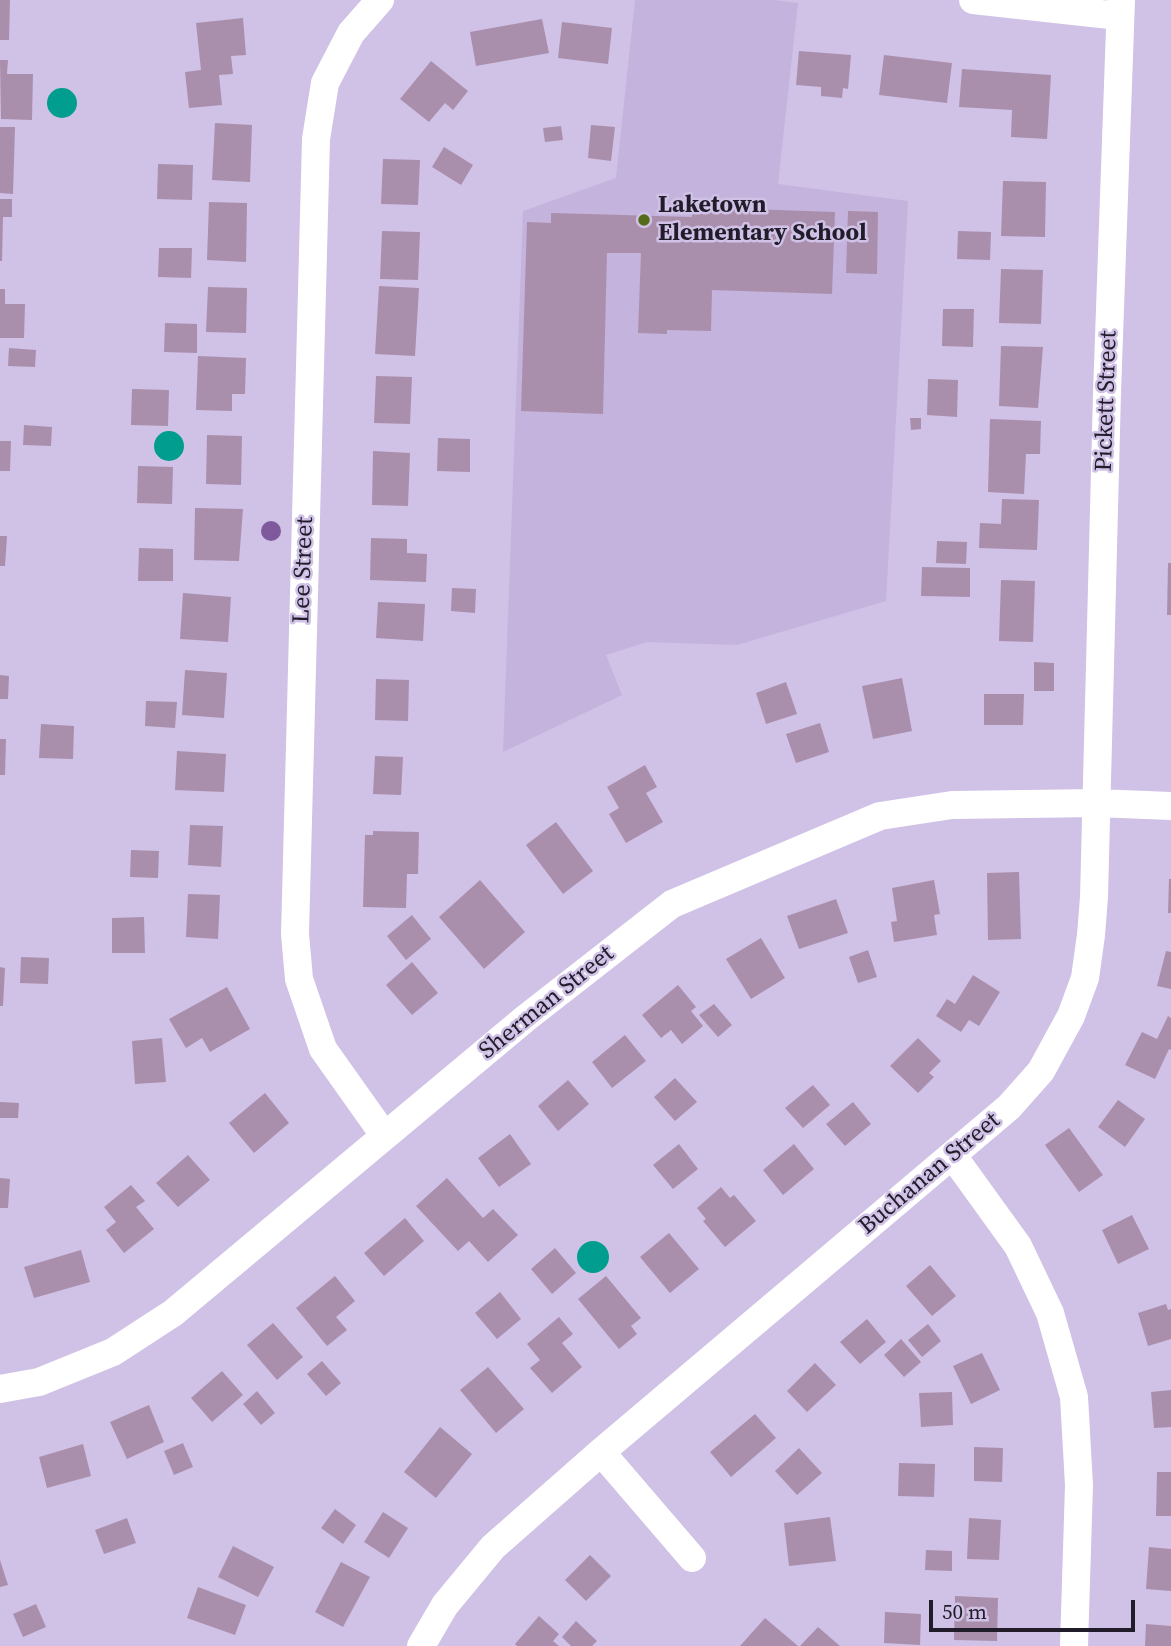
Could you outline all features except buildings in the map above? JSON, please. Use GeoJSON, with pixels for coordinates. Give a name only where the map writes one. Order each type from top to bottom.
{"type":"FeatureCollection","features":[{"type":"Feature","properties":{"kind":"street"},"geometry":{"type":"LineString","coordinates":[[973,0],[1120,8]]}},
{"type":"Feature","properties":{"kind":"street","name":"Lee Street"},"geometry":{"type":"LineString","coordinates":[[374,2],[351,33],[325,83],[316,139],[295,934],[299,979],[323,1049],[384,1135]]}},
{"type":"Feature","properties":{"kind":"street","name":"Pickett Street"},"geometry":{"type":"LineString","coordinates":[[1097,803],[1120,8]]}},
{"type":"Feature","properties":{"kind":"street","name":"Sherman Street"},"geometry":{"type":"LineString","coordinates":[[0,1389],[39,1382],[113,1352],[173,1313],[526,1018],[672,904],[880,816],[952,805],[1097,803],[1171,806]]}},
{"type":"Feature","properties":{"kind":"street","name":"Buchanan Street"},"geometry":{"type":"LineString","coordinates":[[421,1646],[445,1605],[494,1547],[601,1452],[953,1156],[1009,1107],[1041,1071],[1071,1016],[1085,978],[1091,934],[1097,803]]}},
{"type":"Feature","properties":{"kind":"street"},"geometry":{"type":"LineString","coordinates":[[953,1156],[1018,1246],[1050,1313],[1074,1397],[1079,1485],[1074,1646]]}},
{"type":"Feature","properties":{"kind":"street"},"geometry":{"type":"LineString","coordinates":[[601,1452],[692,1558]]}},
{"type":"Feature","properties":{"kind":"shaded area"},"geometry":{"type":"Polygon","coordinates":[[[635,0],[774,0],[798,3],[778,184],[908,201],[886,601],[737,645],[647,642],[606,655],[622,695],[503,752],[523,211],[616,178],[635,0]]]}},
{"type":"Feature","properties":{"kind":"shaded area"},"geometry":{"type":"Polygon","coordinates":[[[62,88],[73,92],[77,103],[73,114],[62,118],[51,114],[47,103],[51,92],[62,88]]]}},
{"type":"Feature","properties":{"kind":"shaded area"},"geometry":{"type":"Polygon","coordinates":[[[169,431],[175,432],[183,440],[183,452],[175,460],[169,461],[163,460],[155,452],[154,446],[155,440],[163,432],[169,431]]]}},
{"type":"Feature","properties":{"kind":"shaded area"},"geometry":{"type":"Polygon","coordinates":[[[593,1241],[604,1246],[609,1257],[604,1268],[593,1273],[582,1268],[577,1257],[582,1246],[593,1241]]]}},
{"type":"Feature","properties":{"kind":"place","name":"Laketown Elementary School"},"geometry":{"type":"Point","coordinates":[644,220]}}]}
